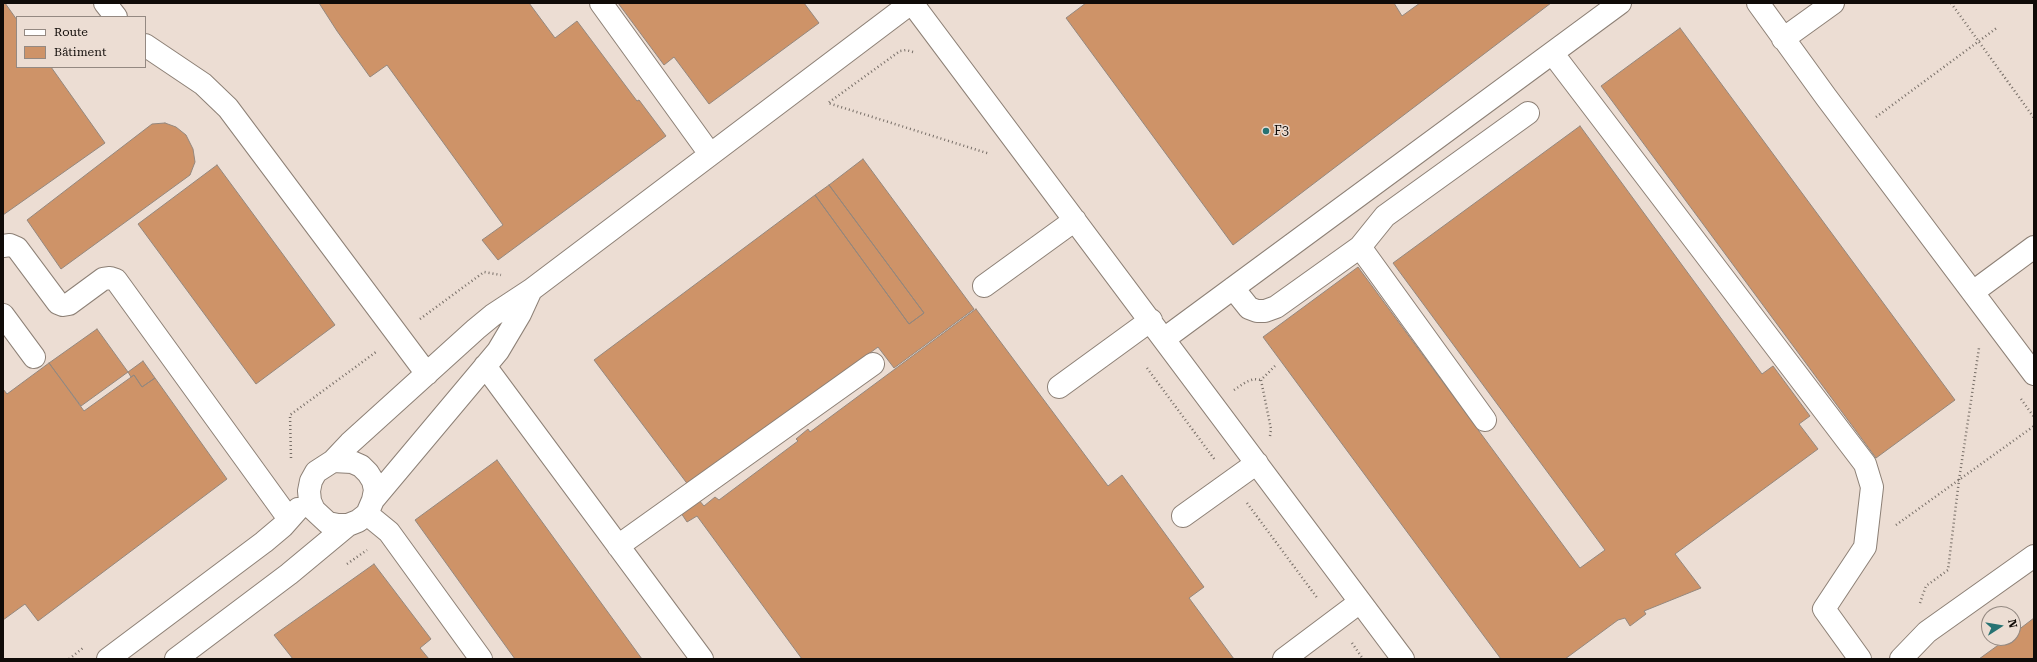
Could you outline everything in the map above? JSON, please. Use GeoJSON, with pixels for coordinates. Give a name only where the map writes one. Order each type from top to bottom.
{"type":"FeatureCollection","features":[{"type":"Feature","properties":{"kind":"lane"},"geometry":{"type":"LineString","coordinates":[[105,3],[115,16]]}},
{"type":"Feature","properties":{"kind":"lane"},"geometry":{"type":"LineString","coordinates":[[602,3],[710,154]]}},
{"type":"Feature","properties":{"kind":"lane"},"geometry":{"type":"LineString","coordinates":[[108,659],[264,542],[289,519],[309,491],[311,481],[316,472],[333,461],[427,374],[494,315],[531,290],[911,3],[1151,320],[1403,659]]}},
{"type":"Feature","properties":{"kind":"lane"},"geometry":{"type":"LineString","coordinates":[[1164,339],[1553,54],[1620,3]]}},
{"type":"Feature","properties":{"kind":"lane"},"geometry":{"type":"LineString","coordinates":[[1758,3],[1783,39],[2034,374]]}},
{"type":"Feature","properties":{"kind":"lane"},"geometry":{"type":"LineString","coordinates":[[1783,39],[1833,3]]}},
{"type":"Feature","properties":{"kind":"lane"},"geometry":{"type":"LineString","coordinates":[[146,46],[203,84],[228,108],[427,374]]}},
{"type":"Feature","properties":{"kind":"lane"},"geometry":{"type":"LineString","coordinates":[[1553,54],[1864,464],[1872,487],[1865,547],[1824,609],[1860,659]]}},
{"type":"Feature","properties":{"kind":"lane"},"geometry":{"type":"LineString","coordinates":[[1233,288],[1249,308],[1257,311],[1265,311],[1276,307],[1360,247],[1385,216],[1528,113]]}},
{"type":"Feature","properties":{"kind":"lane"},"geometry":{"type":"LineString","coordinates":[[984,286],[1075,220]]}},
{"type":"Feature","properties":{"kind":"lane"},"geometry":{"type":"LineString","coordinates":[[3,246],[10,245],[17,248],[58,303],[63,305],[69,304],[103,279],[110,278],[116,280],[289,519]]}},
{"type":"Feature","properties":{"kind":"lane"},"geometry":{"type":"LineString","coordinates":[[1360,247],[1485,420]]}},
{"type":"Feature","properties":{"kind":"lane"},"geometry":{"type":"LineString","coordinates":[[1973,292],[2034,248]]}},
{"type":"Feature","properties":{"kind":"lane"},"geometry":{"type":"LineString","coordinates":[[176,659],[289,574],[363,513],[485,366],[509,334],[531,290]]}},
{"type":"Feature","properties":{"kind":"lane"},"geometry":{"type":"LineString","coordinates":[[3,315],[34,357]]}},
{"type":"Feature","properties":{"kind":"lane"},"geometry":{"type":"LineString","coordinates":[[1059,387],[1151,320]]}},
{"type":"Feature","properties":{"kind":"lane"},"geometry":{"type":"LineString","coordinates":[[618,546],[873,364]]}},
{"type":"Feature","properties":{"kind":"lane"},"geometry":{"type":"LineString","coordinates":[[485,366],[702,659]]}},
{"type":"Feature","properties":{"kind":"lane"},"geometry":{"type":"LineString","coordinates":[[309,491],[314,510],[320,517],[328,522],[338,525],[363,513],[375,490],[373,481],[361,466],[352,462],[333,461]]}},
{"type":"Feature","properties":{"kind":"lane"},"geometry":{"type":"LineString","coordinates":[[1183,516],[1257,463]]}},
{"type":"Feature","properties":{"kind":"lane"},"geometry":{"type":"LineString","coordinates":[[363,513],[389,532],[481,659]]}},
{"type":"Feature","properties":{"kind":"lane"},"geometry":{"type":"LineString","coordinates":[[1901,659],[1927,632],[2034,556]]}},
{"type":"Feature","properties":{"kind":"lane"},"geometry":{"type":"LineString","coordinates":[[1284,659],[1360,602]]}},
{"type":"Feature","properties":{"kind":"path"},"geometry":{"type":"LineString","coordinates":[[1951,3],[2034,118]]}},
{"type":"Feature","properties":{"kind":"path"},"geometry":{"type":"LineString","coordinates":[[1876,117],[1998,27]]}},
{"type":"Feature","properties":{"kind":"path"},"geometry":{"type":"LineString","coordinates":[[917,55],[906,50],[900,51],[828,103],[990,154]]}},
{"type":"Feature","properties":{"kind":"path"},"geometry":{"type":"LineString","coordinates":[[985,147],[994,160]]}},
{"type":"Feature","properties":{"kind":"path"},"geometry":{"type":"LineString","coordinates":[[290,458],[290,415],[484,272],[504,276]]}},
{"type":"Feature","properties":{"kind":"path"},"geometry":{"type":"LineString","coordinates":[[1918,608],[1926,586],[1948,570],[1959,480],[1980,342]]}},
{"type":"Feature","properties":{"kind":"path"},"geometry":{"type":"LineString","coordinates":[[1261,380],[1275,366]]}},
{"type":"Feature","properties":{"kind":"path"},"geometry":{"type":"LineString","coordinates":[[1148,368],[1219,465]]}},
{"type":"Feature","properties":{"kind":"path"},"geometry":{"type":"LineString","coordinates":[[1227,394],[1246,382],[1254,379],[1261,380]]}},
{"type":"Feature","properties":{"kind":"path"},"geometry":{"type":"LineString","coordinates":[[1261,380],[1271,429],[1269,438]]}},
{"type":"Feature","properties":{"kind":"path"},"geometry":{"type":"LineString","coordinates":[[2021,398],[2034,417]]}},
{"type":"Feature","properties":{"kind":"path"},"geometry":{"type":"LineString","coordinates":[[1865,547],[2034,426]]}},
{"type":"Feature","properties":{"kind":"path"},"geometry":{"type":"LineString","coordinates":[[1246,501],[1320,601]]}},
{"type":"Feature","properties":{"kind":"path"},"geometry":{"type":"LineString","coordinates":[[1350,641],[1363,659]]}},
{"type":"Feature","properties":{"kind":"building"},"geometry":{"type":"Polygon","coordinates":[[[3,3],[5,3],[16,19],[16,68],[52,68],[105,143],[3,215],[3,3]]]}},
{"type":"Feature","properties":{"kind":"building"},"geometry":{"type":"Polygon","coordinates":[[[319,3],[529,3],[555,38],[577,21],[637,101],[639,100],[666,136],[498,260],[482,240],[503,225],[387,65],[370,77],[319,3]]]}},
{"type":"Feature","properties":{"kind":"building"},"geometry":{"type":"Polygon","coordinates":[[[618,3],[804,3],[819,23],[709,104],[674,57],[664,65],[618,3]]]}},
{"type":"Feature","properties":{"kind":"building","name":"F3"},"geometry":{"type":"Polygon","coordinates":[[[1086,3],[1394,3],[1402,16],[1420,3],[1551,3],[1233,245],[1066,18],[1086,3]]]}},
{"type":"Feature","properties":{"kind":"building"},"geometry":{"type":"Polygon","coordinates":[[[1680,28],[1955,400],[1876,458],[1601,86],[1680,28]]]}},
{"type":"Feature","properties":{"kind":"building"},"geometry":{"type":"Polygon","coordinates":[[[165,123],[176,127],[186,135],[193,149],[195,162],[190,175],[61,269],[27,220],[152,124],[165,123]]]}},
{"type":"Feature","properties":{"kind":"building"},"geometry":{"type":"Polygon","coordinates":[[[1580,126],[1762,374],[1773,366],[1810,416],[1799,424],[1818,449],[1675,554],[1701,588],[1644,611],[1646,614],[1630,626],[1625,618],[1618,620],[1565,659],[1501,659],[1263,337],[1358,267],[1580,568],[1605,550],[1393,263],[1580,126]]]}},
{"type":"Feature","properties":{"kind":"building"},"geometry":{"type":"Polygon","coordinates":[[[863,159],[974,309],[894,368],[878,347],[689,486],[594,360],[815,195],[909,324],[924,313],[829,185],[863,159]]]}},
{"type":"Feature","properties":{"kind":"building"},"geometry":{"type":"Polygon","coordinates":[[[217,165],[335,325],[256,384],[138,224],[217,165]]]}},
{"type":"Feature","properties":{"kind":"building"},"geometry":{"type":"Polygon","coordinates":[[[829,185],[924,313],[909,324],[815,195],[829,185]]]}},
{"type":"Feature","properties":{"kind":"building"},"geometry":{"type":"Polygon","coordinates":[[[976,309],[1108,486],[1122,475],[1204,587],[1189,598],[1234,659],[802,659],[697,516],[687,522],[681,513],[698,499],[704,506],[715,497],[719,500],[798,441],[796,439],[808,429],[810,432],[976,309]]]}},
{"type":"Feature","properties":{"kind":"building"},"geometry":{"type":"Polygon","coordinates":[[[97,329],[128,372],[81,406],[49,363],[97,329]]]}},
{"type":"Feature","properties":{"kind":"building"},"geometry":{"type":"Polygon","coordinates":[[[143,361],[155,378],[142,387],[134,375],[131,377],[128,372],[143,361]]]}},
{"type":"Feature","properties":{"kind":"building"},"geometry":{"type":"Polygon","coordinates":[[[49,363],[84,411],[134,375],[142,387],[155,378],[227,479],[38,621],[25,604],[3,620],[3,389],[7,394],[49,363]]]}},
{"type":"Feature","properties":{"kind":"building"},"geometry":{"type":"Polygon","coordinates":[[[497,460],[642,659],[515,659],[415,520],[497,460]]]}},
{"type":"Feature","properties":{"kind":"building"},"geometry":{"type":"Polygon","coordinates":[[[374,564],[431,639],[420,648],[429,659],[293,659],[274,635],[374,564]]]}},
{"type":"Feature","properties":{"kind":"building"},"geometry":{"type":"Polygon","coordinates":[[[2034,618],[2034,657],[2031,659],[1979,659],[1997,646],[2021,646],[2021,628],[2034,618]]]}},
{"type":"Feature","properties":{"kind":"place","name":"F3"},"geometry":{"type":"Point","coordinates":[1266,131]}}]}
